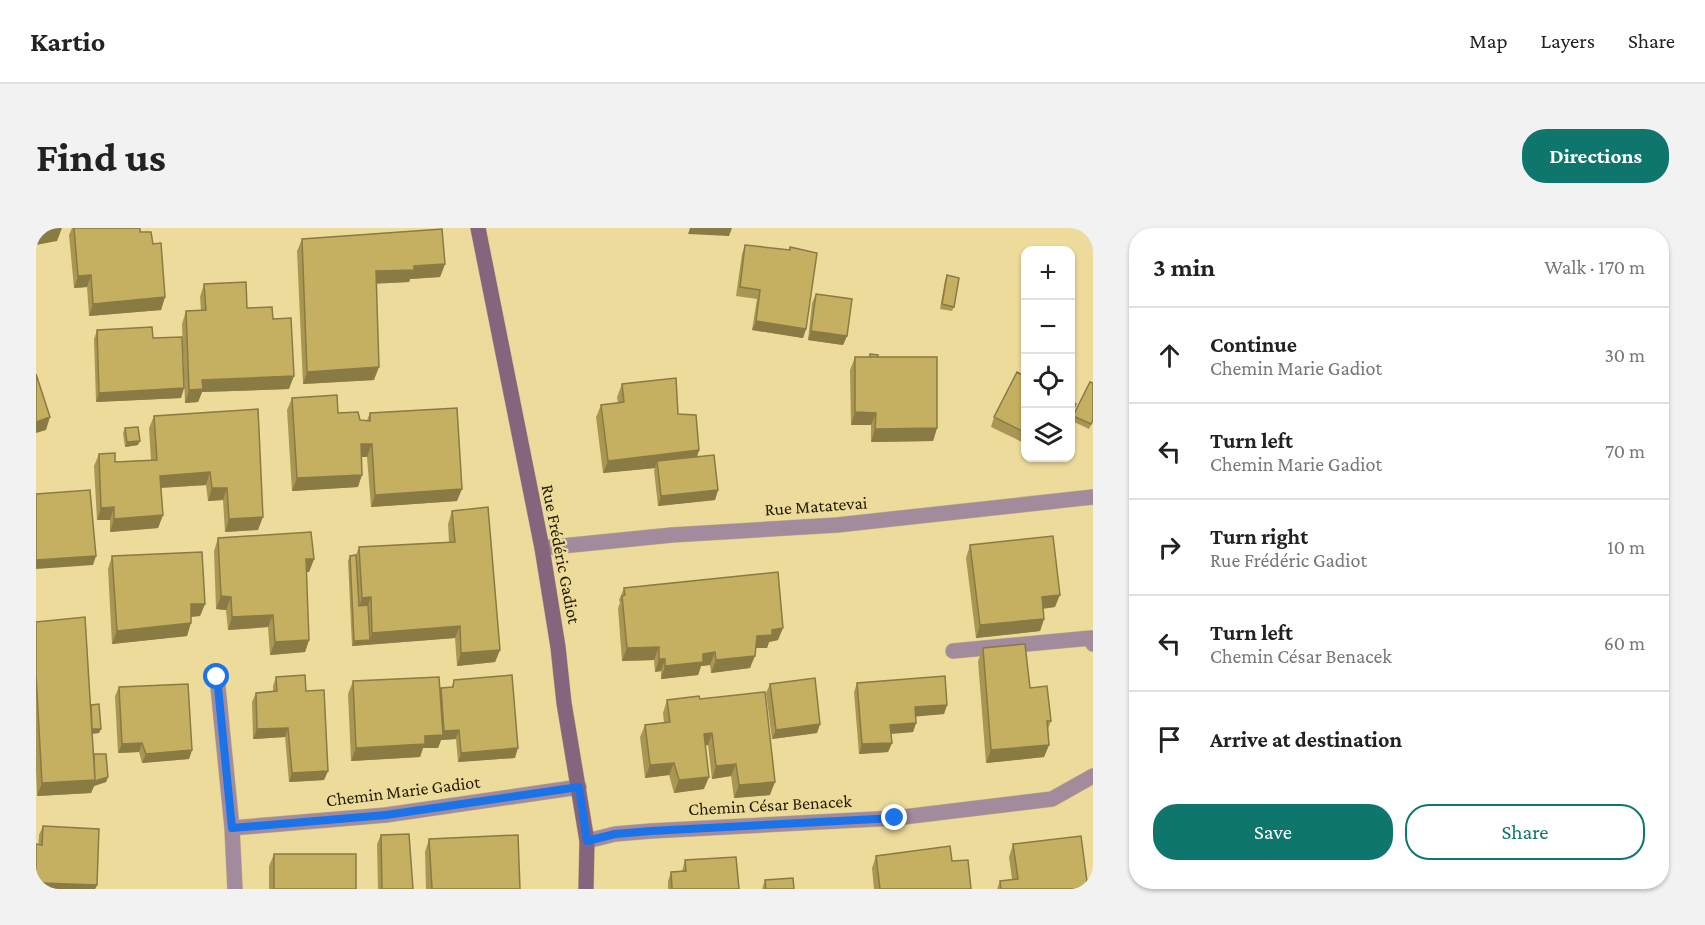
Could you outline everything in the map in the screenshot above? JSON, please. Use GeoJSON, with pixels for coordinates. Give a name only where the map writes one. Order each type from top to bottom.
{"type":"FeatureCollection","features":[{"type":"Feature","properties":{"kind":"street","name":"Rue Frédéric Gadiot"},"geometry":{"type":"LineString","coordinates":[[478,228],[542,548],[587,841],[586,889]]}},
{"type":"Feature","properties":{"kind":"street","name":"Rue Matatevai"},"geometry":{"type":"LineString","coordinates":[[542,548],[672,535],[837,525],[1093,497]]}},
{"type":"Feature","properties":{"kind":"street"},"geometry":{"type":"LineString","coordinates":[[953,651],[1091,638],[1093,644]]}},
{"type":"Feature","properties":{"kind":"street"},"geometry":{"type":"LineString","coordinates":[[217,677],[232,828],[235,889]]}},
{"type":"Feature","properties":{"kind":"street","name":"Chemin César Benacek"},"geometry":{"type":"LineString","coordinates":[[587,841],[615,834],[651,831],[895,818],[1052,799],[1093,776]]}},
{"type":"Feature","properties":{"kind":"street","name":"Chemin Marie Gadiot"},"geometry":{"type":"LineString","coordinates":[[232,828],[386,815],[579,787]]}},
{"type":"Feature","properties":{"kind":"building"},"geometry":{"type":"Polygon","coordinates":[[[36,228],[61,228],[36,233],[36,228]]]}},
{"type":"Feature","properties":{"kind":"building"},"geometry":{"type":"Polygon","coordinates":[[[74,228],[140,228],[140,232],[151,232],[153,244],[161,243],[165,297],[93,304],[91,275],[78,276],[74,228]]]}},
{"type":"Feature","properties":{"kind":"building"},"geometry":{"type":"Polygon","coordinates":[[[442,229],[445,264],[414,266],[414,270],[376,271],[379,367],[307,372],[302,239],[442,229]]]}},
{"type":"Feature","properties":{"kind":"building"},"geometry":{"type":"Polygon","coordinates":[[[745,245],[790,250],[790,247],[817,253],[806,329],[756,321],[760,290],[740,287],[745,245]]]}},
{"type":"Feature","properties":{"kind":"building"},"geometry":{"type":"Polygon","coordinates":[[[947,275],[959,278],[954,307],[942,304],[947,275]]]}},
{"type":"Feature","properties":{"kind":"building"},"geometry":{"type":"Polygon","coordinates":[[[246,282],[247,308],[272,307],[273,319],[291,318],[294,376],[202,380],[203,389],[189,390],[186,311],[206,310],[204,284],[246,282]]]}},
{"type":"Feature","properties":{"kind":"building"},"geometry":{"type":"Polygon","coordinates":[[[816,294],[852,299],[847,336],[811,331],[816,294]]]}},
{"type":"Feature","properties":{"kind":"building"},"geometry":{"type":"Polygon","coordinates":[[[152,327],[153,338],[182,337],[184,388],[99,393],[97,330],[152,327]]]}},
{"type":"Feature","properties":{"kind":"building"},"geometry":{"type":"Polygon","coordinates":[[[855,357],[937,357],[937,428],[875,429],[876,413],[855,412],[855,357]]]}},
{"type":"Feature","properties":{"kind":"building"},"geometry":{"type":"Polygon","coordinates":[[[1017,372],[1021,374],[1021,430],[994,417],[1017,372]]]}},
{"type":"Feature","properties":{"kind":"building"},"geometry":{"type":"Polygon","coordinates":[[[36,374],[50,417],[36,422],[36,374]]]}},
{"type":"Feature","properties":{"kind":"building"},"geometry":{"type":"Polygon","coordinates":[[[676,378],[678,414],[696,415],[699,450],[608,461],[601,405],[624,402],[622,384],[676,378]]]}},
{"type":"Feature","properties":{"kind":"building"},"geometry":{"type":"Polygon","coordinates":[[[1090,382],[1093,383],[1093,420],[1091,424],[1075,417],[1075,412],[1090,382]]]}},
{"type":"Feature","properties":{"kind":"building"},"geometry":{"type":"Polygon","coordinates":[[[337,395],[338,413],[358,412],[360,420],[370,421],[370,413],[457,408],[462,489],[375,495],[372,444],[361,444],[362,475],[297,478],[292,398],[337,395]]]}},
{"type":"Feature","properties":{"kind":"building"},"geometry":{"type":"Polygon","coordinates":[[[258,409],[263,517],[229,519],[227,488],[212,488],[210,472],[160,476],[163,515],[114,519],[114,507],[101,508],[99,454],[115,453],[115,462],[157,460],[154,416],[258,409]]]}},
{"type":"Feature","properties":{"kind":"building"},"geometry":{"type":"Polygon","coordinates":[[[138,427],[140,441],[127,442],[125,428],[138,427]]]}},
{"type":"Feature","properties":{"kind":"building"},"geometry":{"type":"Polygon","coordinates":[[[714,455],[718,490],[661,496],[657,461],[714,455]]]}},
{"type":"Feature","properties":{"kind":"building"},"geometry":{"type":"Polygon","coordinates":[[[90,490],[96,556],[36,560],[36,494],[90,490]]]}},
{"type":"Feature","properties":{"kind":"building"},"geometry":{"type":"Polygon","coordinates":[[[488,507],[500,650],[461,653],[460,626],[372,633],[371,597],[362,598],[359,547],[455,542],[452,511],[488,507]]]}},
{"type":"Feature","properties":{"kind":"building"},"geometry":{"type":"Polygon","coordinates":[[[311,532],[314,559],[306,559],[309,640],[275,642],[273,615],[232,617],[231,597],[221,596],[218,538],[311,532]]]}},
{"type":"Feature","properties":{"kind":"building"},"geometry":{"type":"Polygon","coordinates":[[[1053,536],[1060,595],[1042,597],[1044,619],[980,625],[970,545],[1053,536]]]}},
{"type":"Feature","properties":{"kind":"building"},"geometry":{"type":"Polygon","coordinates":[[[202,552],[205,604],[191,604],[191,623],[117,631],[112,556],[202,552]]]}},
{"type":"Feature","properties":{"kind":"building"},"geometry":{"type":"Polygon","coordinates":[[[356,555],[359,606],[368,605],[370,640],[354,641],[350,556],[356,555]]]}},
{"type":"Feature","properties":{"kind":"building"},"geometry":{"type":"Polygon","coordinates":[[[778,572],[783,628],[772,630],[772,635],[757,636],[755,656],[716,660],[715,652],[703,654],[703,662],[665,666],[665,659],[659,659],[659,647],[627,648],[622,596],[625,595],[624,588],[778,572]]]}},
{"type":"Feature","properties":{"kind":"building"},"geometry":{"type":"Polygon","coordinates":[[[85,617],[95,780],[42,783],[36,675],[36,622],[85,617]]]}},
{"type":"Feature","properties":{"kind":"building"},"geometry":{"type":"Polygon","coordinates":[[[1025,644],[1030,688],[1047,686],[1051,721],[1047,721],[1049,745],[991,750],[983,648],[1025,644]]]}},
{"type":"Feature","properties":{"kind":"building"},"geometry":{"type":"Polygon","coordinates":[[[305,675],[306,691],[324,690],[328,771],[292,773],[288,728],[257,729],[256,693],[277,691],[276,677],[305,675]]]}},
{"type":"Feature","properties":{"kind":"building"},"geometry":{"type":"Polygon","coordinates":[[[512,675],[518,748],[461,753],[459,730],[444,731],[441,688],[453,687],[454,680],[512,675]]]}},
{"type":"Feature","properties":{"kind":"building"},"geometry":{"type":"Polygon","coordinates":[[[945,676],[947,705],[915,707],[916,723],[890,725],[892,743],[862,744],[857,683],[945,676]]]}},
{"type":"Feature","properties":{"kind":"building"},"geometry":{"type":"Polygon","coordinates":[[[439,677],[443,735],[425,736],[425,744],[356,748],[353,681],[439,677]]]}},
{"type":"Feature","properties":{"kind":"building"},"geometry":{"type":"Polygon","coordinates":[[[815,678],[820,724],[776,730],[770,684],[815,678]]]}},
{"type":"Feature","properties":{"kind":"building"},"geometry":{"type":"Polygon","coordinates":[[[188,684],[192,750],[146,754],[142,743],[122,744],[119,687],[188,684]]]}},
{"type":"Feature","properties":{"kind":"building"},"geometry":{"type":"Polygon","coordinates":[[[765,692],[775,782],[739,785],[736,764],[716,766],[712,733],[704,734],[709,777],[679,780],[674,763],[650,765],[645,725],[670,722],[667,700],[765,692]]]}},
{"type":"Feature","properties":{"kind":"building"},"geometry":{"type":"Polygon","coordinates":[[[99,704],[101,729],[92,729],[91,705],[99,704]]]}},
{"type":"Feature","properties":{"kind":"building"},"geometry":{"type":"Polygon","coordinates":[[[94,754],[106,754],[108,777],[95,781],[94,754]]]}},
{"type":"Feature","properties":{"kind":"building"},"geometry":{"type":"Polygon","coordinates":[[[43,826],[99,829],[97,885],[43,883],[43,888],[36,888],[36,844],[42,845],[43,826]]]}},
{"type":"Feature","properties":{"kind":"building"},"geometry":{"type":"Polygon","coordinates":[[[409,834],[413,889],[382,889],[381,835],[409,834]]]}},
{"type":"Feature","properties":{"kind":"building"},"geometry":{"type":"Polygon","coordinates":[[[518,835],[520,889],[432,889],[429,839],[518,835]]]}},
{"type":"Feature","properties":{"kind":"building"},"geometry":{"type":"Polygon","coordinates":[[[1081,836],[1088,889],[1001,889],[1000,881],[1018,879],[1013,844],[1081,836]]]}},
{"type":"Feature","properties":{"kind":"building"},"geometry":{"type":"Polygon","coordinates":[[[950,846],[952,861],[968,860],[971,889],[880,889],[876,856],[950,846]]]}},
{"type":"Feature","properties":{"kind":"building"},"geometry":{"type":"Polygon","coordinates":[[[274,854],[356,854],[356,889],[274,889],[274,854]]]}},
{"type":"Feature","properties":{"kind":"building"},"geometry":{"type":"Polygon","coordinates":[[[736,857],[739,889],[672,889],[671,872],[686,871],[685,860],[736,857]]]}},
{"type":"Feature","properties":{"kind":"building"},"geometry":{"type":"Polygon","coordinates":[[[793,878],[794,889],[766,889],[765,880],[793,878]]]}},
{"type":"Feature","properties":{"kind":"route"},"geometry":{"type":"LineString","coordinates":[[217,677],[232,828],[386,815],[579,787],[587,841],[615,834],[651,831],[895,818]]}}]}
